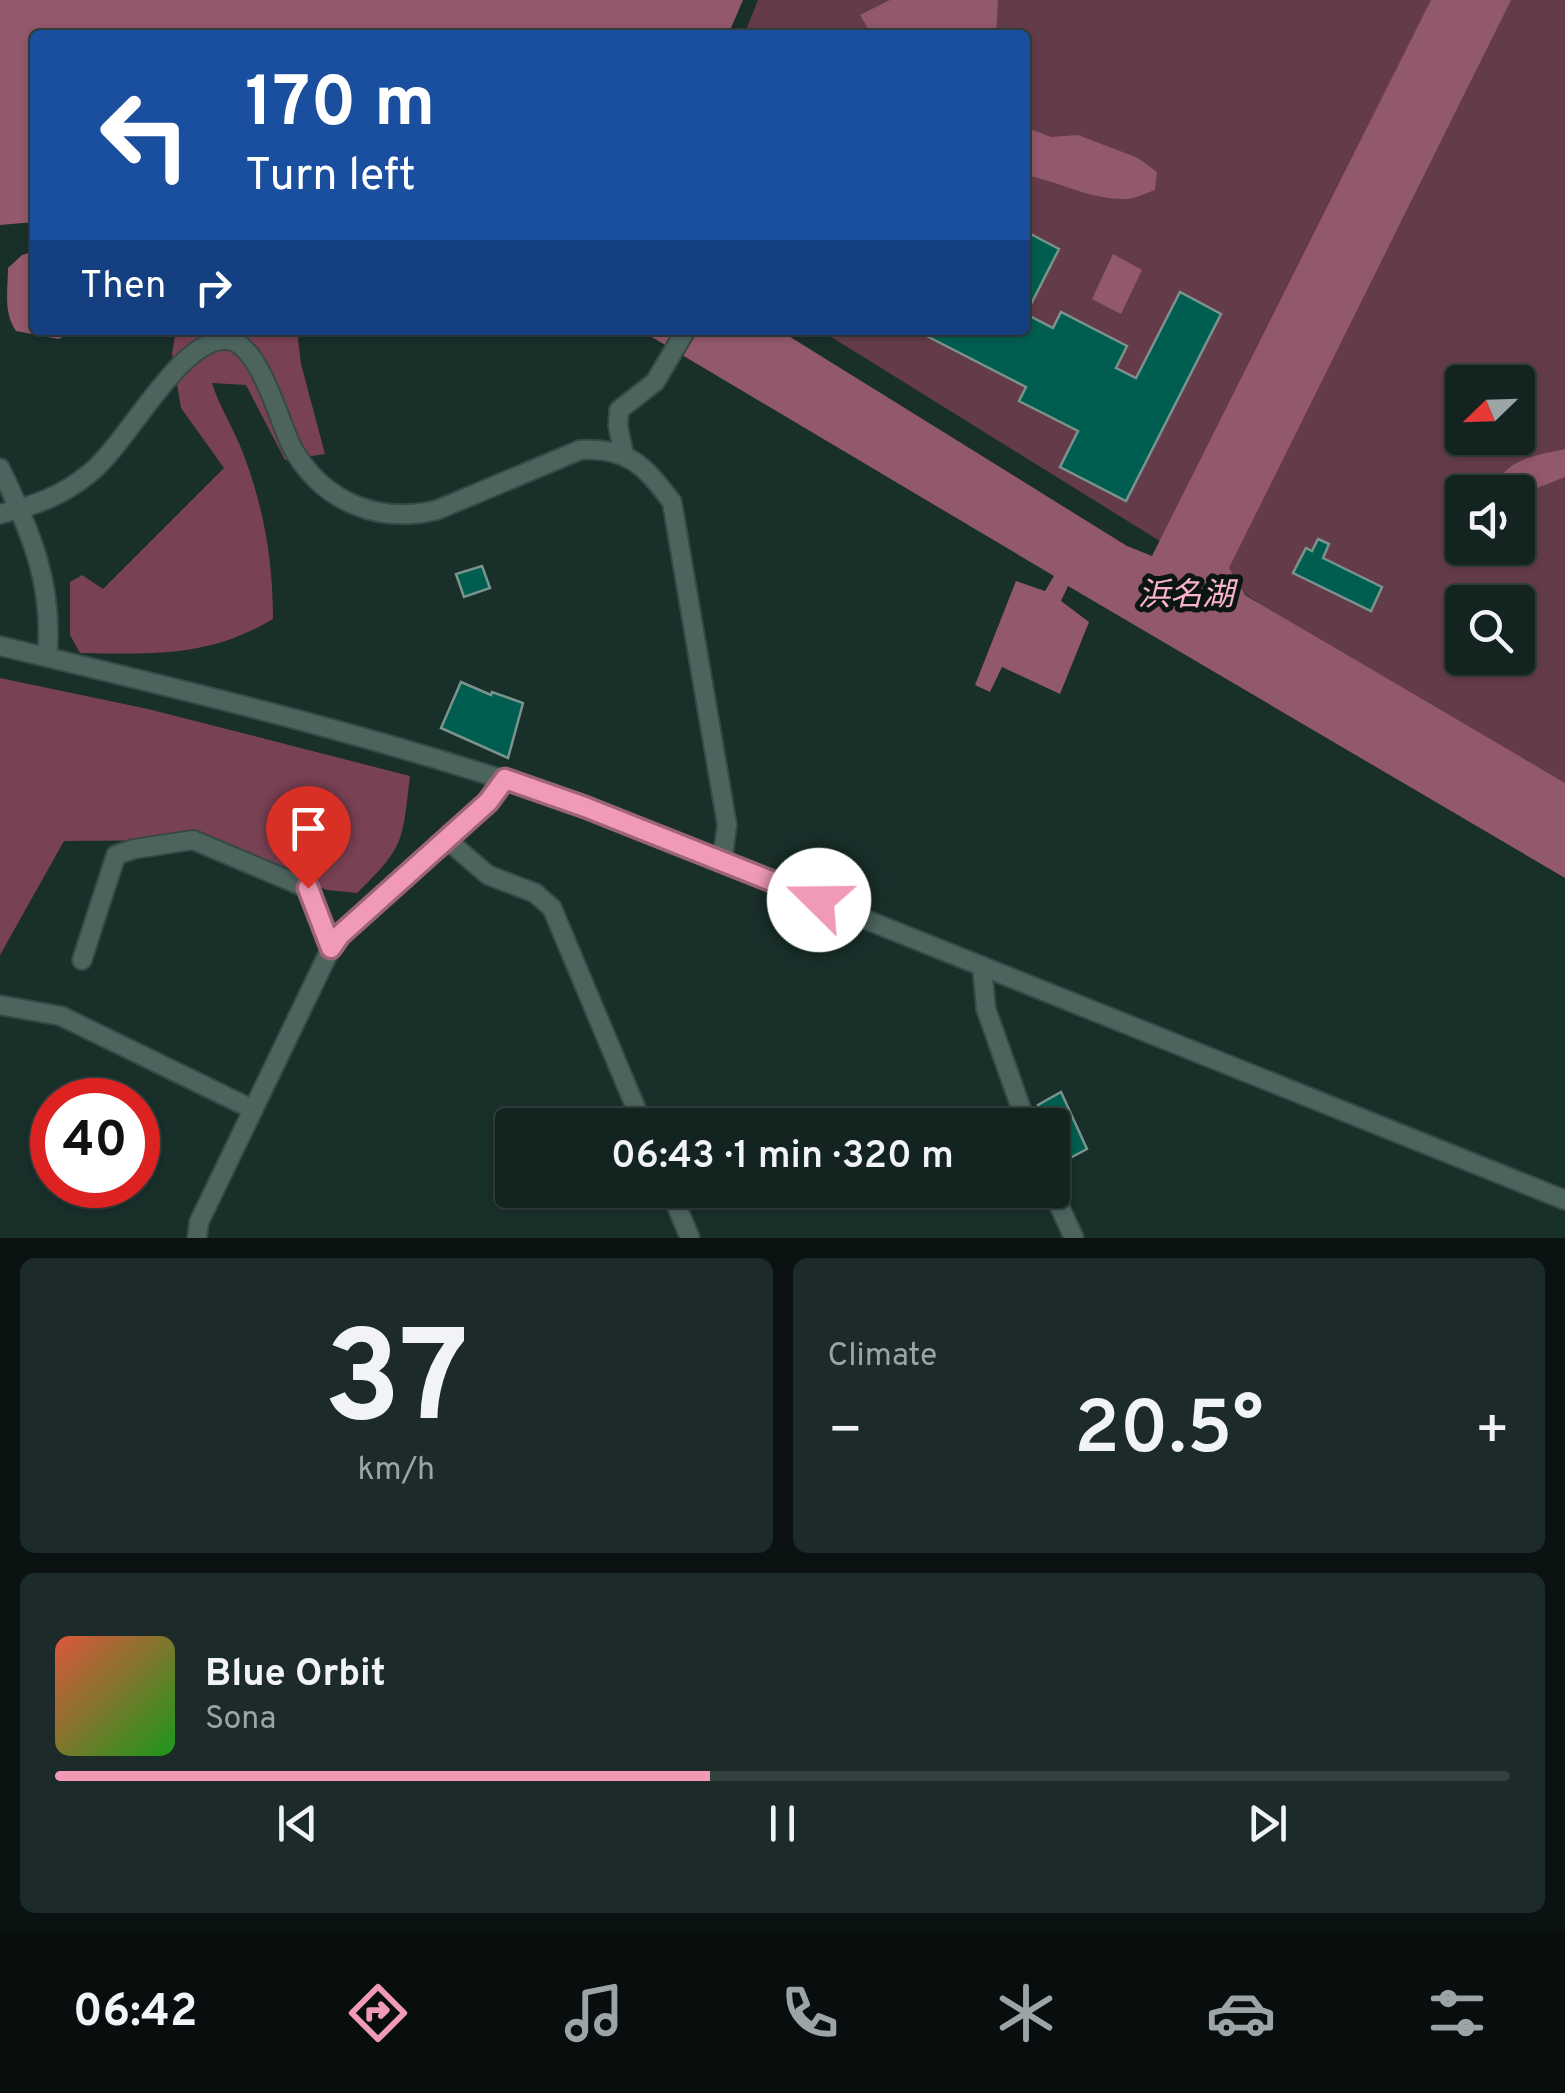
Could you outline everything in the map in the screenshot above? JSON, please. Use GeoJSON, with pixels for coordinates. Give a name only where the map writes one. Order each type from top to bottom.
{"type":"FeatureCollection","features":[{"type":"Feature","properties":{"kind":"street"},"geometry":{"type":"LineString","coordinates":[[624,455],[618,426],[620,410],[643,394],[683,335]]}},
{"type":"Feature","properties":{"kind":"street"},"geometry":{"type":"LineString","coordinates":[[0,514],[50,499],[90,473],[119,444],[183,362],[207,343],[224,339],[252,356],[294,451],[334,493],[361,508],[397,516],[418,514],[437,510],[580,450],[604,448],[624,455],[654,478],[672,502],[727,825],[722,862]]}},
{"type":"Feature","properties":{"kind":"street"},"geometry":{"type":"LineString","coordinates":[[0,468],[38,558],[48,600],[46,657]]}},
{"type":"Feature","properties":{"kind":"street"},"geometry":{"type":"LineString","coordinates":[[0,646],[194,692],[505,779],[982,966],[1563,1204]]}},
{"type":"Feature","properties":{"kind":"street"},"geometry":{"type":"LineString","coordinates":[[197,1238],[199,1222],[331,948],[340,935],[488,802],[505,779]]}},
{"type":"Feature","properties":{"kind":"street"},"geometry":{"type":"LineString","coordinates":[[446,839],[488,875],[535,893],[552,908],[636,1108]]}},
{"type":"Feature","properties":{"kind":"street"},"geometry":{"type":"LineString","coordinates":[[82,960],[116,855],[134,848],[193,840],[308,888],[331,948]]}},
{"type":"Feature","properties":{"kind":"street"},"geometry":{"type":"LineString","coordinates":[[982,966],[986,1009],[1021,1108]]}},
{"type":"Feature","properties":{"kind":"street"},"geometry":{"type":"LineString","coordinates":[[0,1005],[61,1016],[252,1110]]}},
{"type":"Feature","properties":{"kind":"street"},"geometry":{"type":"LineString","coordinates":[[678,1208],[690,1238]]}},
{"type":"Feature","properties":{"kind":"street"},"geometry":{"type":"LineString","coordinates":[[1060,1208],[1073,1238]]}},
{"type":"Feature","properties":{"kind":"shaded area"},"geometry":{"type":"Polygon","coordinates":[[[758,0],[1565,0],[1565,788],[828,335],[1030,335],[1030,30],[746,30],[758,0]]]}},
{"type":"Feature","properties":{"kind":"shaded area"},"geometry":{"type":"Polygon","coordinates":[[[175,335],[298,335],[301,364],[325,454],[285,460],[246,385],[212,383],[257,494],[269,555],[273,619],[249,632],[203,647],[156,653],[80,653],[70,635],[70,582],[82,575],[103,589],[224,468],[181,408],[172,354],[175,335]]]}},
{"type":"Feature","properties":{"kind":"shaded area"},"geometry":{"type":"Polygon","coordinates":[[[0,678],[148,709],[410,776],[399,841],[385,864],[357,893],[327,890],[193,840],[64,841],[0,955],[0,678]]]}},
{"type":"Feature","properties":{"kind":"water"},"geometry":{"type":"Polygon","coordinates":[[[0,0],[743,0],[730,30],[30,30],[30,222],[0,225],[0,0]]]}},
{"type":"Feature","properties":{"kind":"water"},"geometry":{"type":"Polygon","coordinates":[[[890,0],[998,0],[996,30],[869,30],[860,15],[890,0]]]}},
{"type":"Feature","properties":{"kind":"water","name":"浜名湖"},"geometry":{"type":"Polygon","coordinates":[[[1431,0],[1511,0],[1229,568],[1245,595],[1565,783],[1565,878],[1068,586],[1061,601],[1089,622],[1060,694],[1002,667],[990,692],[975,685],[1016,581],[1045,591],[1054,576],[648,335],[787,335],[1127,546],[1152,556],[1431,0]]]}},
{"type":"Feature","properties":{"kind":"water"},"geometry":{"type":"Polygon","coordinates":[[[1030,129],[1051,137],[1078,135],[1138,158],[1157,172],[1155,190],[1125,199],[1087,193],[1030,176],[1030,129]]]}},
{"type":"Feature","properties":{"kind":"water"},"geometry":{"type":"Polygon","coordinates":[[[30,253],[30,334],[16,331],[7,301],[8,268],[30,253]]]}},
{"type":"Feature","properties":{"kind":"water"},"geometry":{"type":"Polygon","coordinates":[[[1113,254],[1142,270],[1121,314],[1092,299],[1113,254]]]}},
{"type":"Feature","properties":{"kind":"water"},"geometry":{"type":"Polygon","coordinates":[[[1565,449],[1565,477],[1535,489],[1535,475],[1503,475],[1513,465],[1565,449]]]}},
{"type":"Feature","properties":{"kind":"building"},"geometry":{"type":"Polygon","coordinates":[[[1030,234],[1059,249],[1030,306],[1030,234]]]}},
{"type":"Feature","properties":{"kind":"building"},"geometry":{"type":"Polygon","coordinates":[[[1180,292],[1221,314],[1126,501],[1060,467],[1078,431],[1019,401],[1026,387],[925,335],[1030,335],[1030,316],[1053,328],[1061,312],[1127,346],[1116,368],[1136,378],[1180,292]]]}},
{"type":"Feature","properties":{"kind":"building"},"geometry":{"type":"Polygon","coordinates":[[[1318,539],[1329,544],[1323,558],[1382,587],[1371,611],[1293,573],[1306,548],[1312,551],[1318,539]]]}},
{"type":"Feature","properties":{"kind":"building"},"geometry":{"type":"Polygon","coordinates":[[[482,566],[490,588],[464,597],[456,574],[482,566]]]}},
{"type":"Feature","properties":{"kind":"building"},"geometry":{"type":"Polygon","coordinates":[[[461,682],[523,703],[508,758],[441,728],[461,682]]]}},
{"type":"Feature","properties":{"kind":"building"},"geometry":{"type":"Polygon","coordinates":[[[1061,1092],[1068,1108],[1040,1108],[1038,1105],[1061,1092]]]}},
{"type":"Feature","properties":{"kind":"building"},"geometry":{"type":"Polygon","coordinates":[[[1070,1112],[1087,1149],[1070,1158],[1070,1112]]]}},
{"type":"Feature","properties":{"kind":"route"},"geometry":{"type":"LineString","coordinates":[[308,888],[331,948],[340,935],[488,802],[505,779],[819,900]]}}]}
